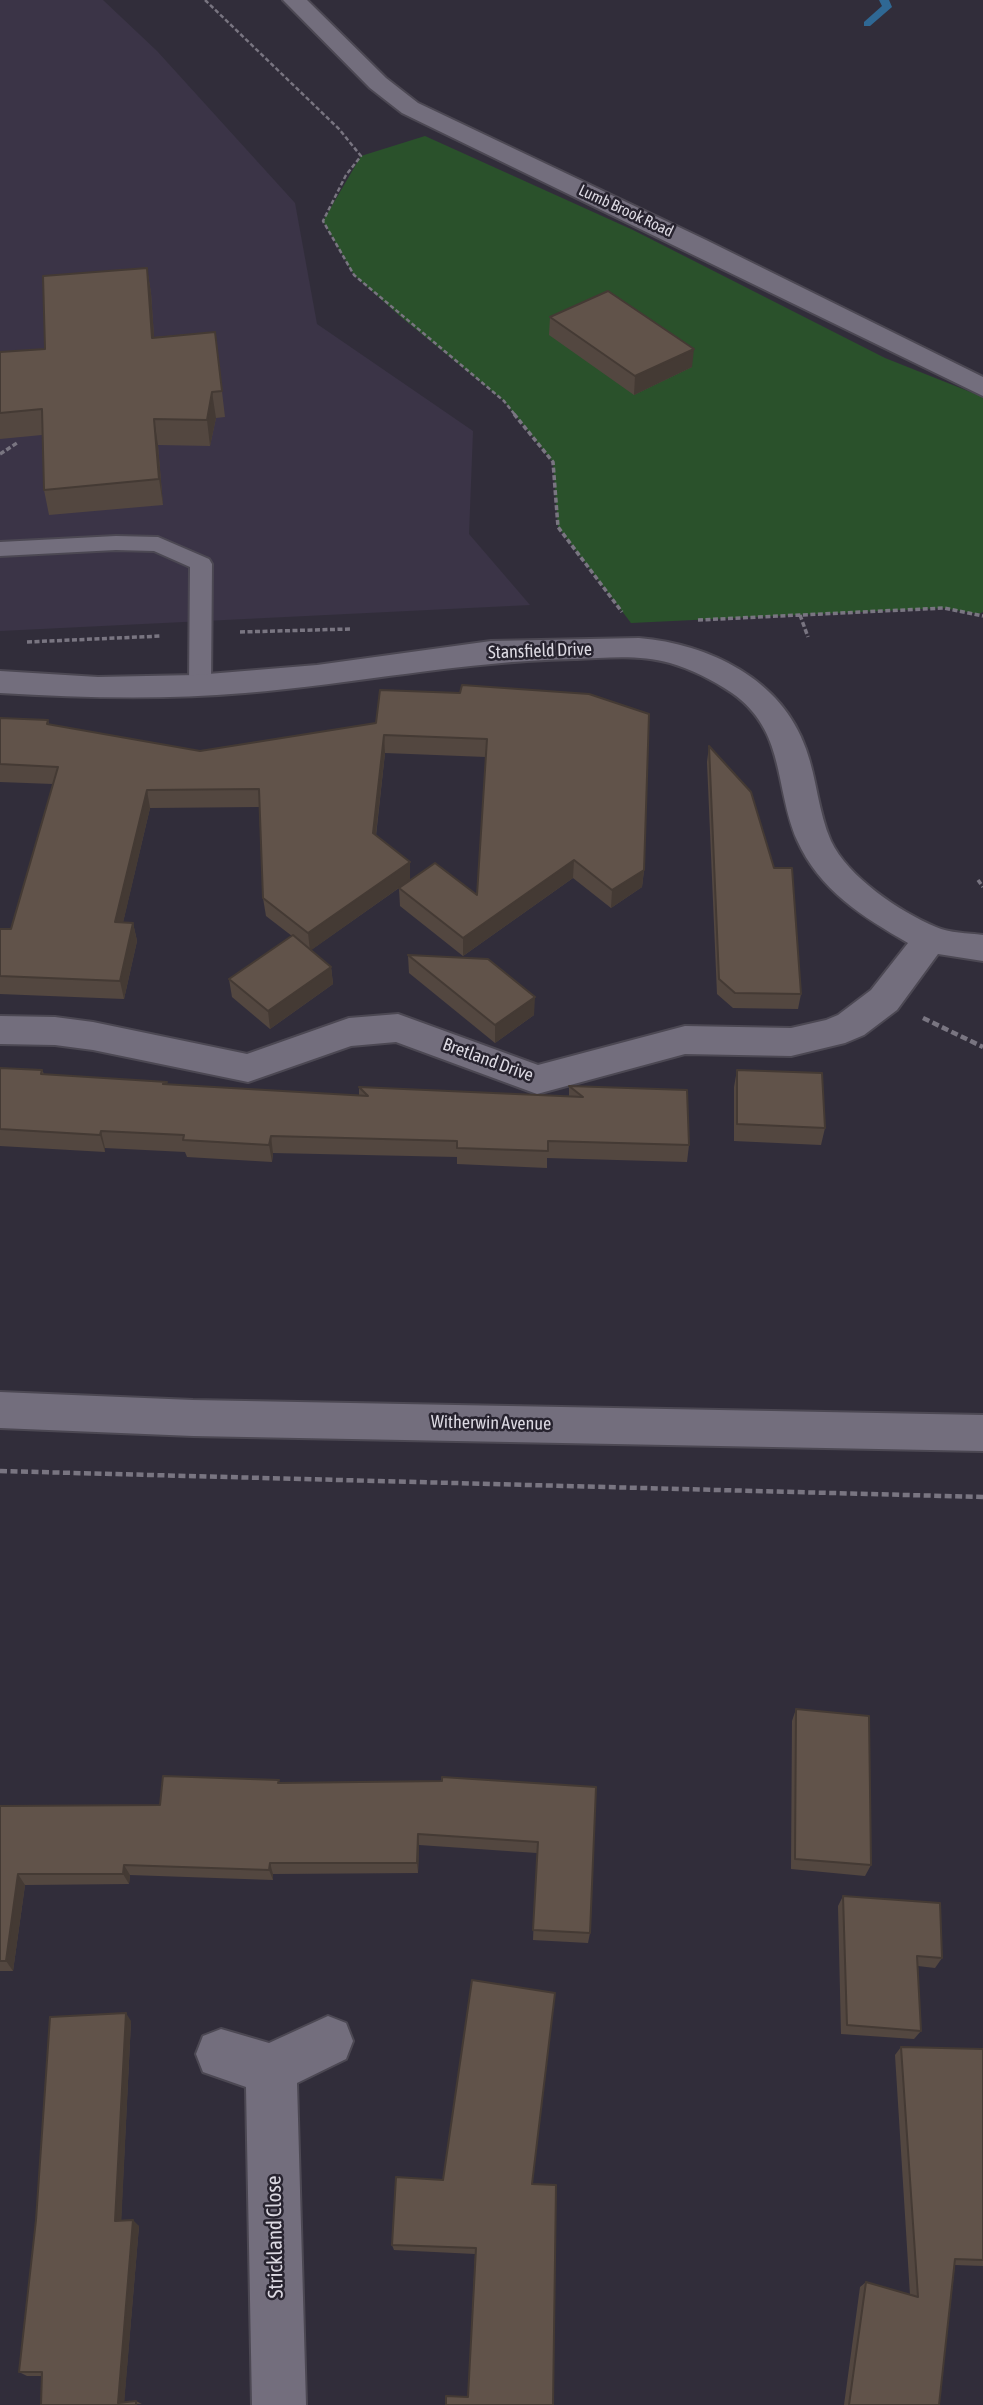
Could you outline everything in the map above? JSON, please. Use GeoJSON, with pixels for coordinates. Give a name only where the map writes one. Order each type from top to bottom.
{"type":"FeatureCollection","features":[{"type":"Feature","properties":{"kind":"street","name":"Lumb Brook Road"},"geometry":{"type":"LineString","coordinates":[[294,0],[378,83],[410,108],[697,244],[983,388]]}},
{"type":"Feature","properties":{"kind":"street","name":"Stansfield Drive"},"geometry":{"type":"LineString","coordinates":[[0,682],[100,688],[200,685],[380,669],[491,652],[635,648],[680,655],[730,678],[764,704],[780,723],[789,742],[813,836],[826,863],[855,892],[930,940]]}},
{"type":"Feature","properties":{"kind":"street"},"geometry":{"type":"LineString","coordinates":[[930,940],[983,948]]}},
{"type":"Feature","properties":{"kind":"street","name":"Bretland Drive"},"geometry":{"type":"LineString","coordinates":[[0,1030],[55,1031],[93,1036],[248,1068],[349,1032],[398,1028],[537,1080],[685,1040],[791,1042],[832,1033],[851,1025],[884,1000],[930,940]]}},
{"type":"Feature","properties":{"kind":"street","name":"Witherwin Avenue"},"geometry":{"type":"LineString","coordinates":[[0,1410],[193,1418],[983,1433]]}},
{"type":"Feature","properties":{"kind":"street"},"geometry":{"type":"LineString","coordinates":[[221,2054],[271,2069],[328,2041]]}},
{"type":"Feature","properties":{"kind":"street","name":"Strickland Close"},"geometry":{"type":"LineString","coordinates":[[271,2069],[279,2405]]}},
{"type":"Feature","properties":{"kind":"lane"},"geometry":{"type":"LineString","coordinates":[[0,549],[116,543],[158,544],[201,564],[200,685]]}},
{"type":"Feature","properties":{"kind":"path"},"geometry":{"type":"LineString","coordinates":[[205,0],[339,129],[361,156],[346,175],[323,221],[354,275],[504,401],[554,462],[558,527],[623,612]]}},
{"type":"Feature","properties":{"kind":"path"},"geometry":{"type":"LineString","coordinates":[[0,454],[17,443]]}},
{"type":"Feature","properties":{"kind":"path"},"geometry":{"type":"LineString","coordinates":[[695,620],[944,608],[982,614]]}},
{"type":"Feature","properties":{"kind":"path"},"geometry":{"type":"LineString","coordinates":[[800,615],[808,638]]}},
{"type":"Feature","properties":{"kind":"path"},"geometry":{"type":"LineString","coordinates":[[27,642],[162,636]]}},
{"type":"Feature","properties":{"kind":"path"},"geometry":{"type":"LineString","coordinates":[[978,880],[983,887]]}},
{"type":"Feature","properties":{"kind":"path"},"geometry":{"type":"LineString","coordinates":[[918,1016],[983,1047]]}},
{"type":"Feature","properties":{"kind":"path"},"geometry":{"type":"LineString","coordinates":[[0,1471],[983,1497]]}},
{"type":"Feature","properties":{"kind":"shaded area"},"geometry":{"type":"Polygon","coordinates":[[[0,0],[103,0],[157,51],[295,203],[317,324],[473,431],[469,534],[530,605],[0,631],[0,0]]]}},
{"type":"Feature","properties":{"kind":"green space"},"geometry":{"type":"Polygon","coordinates":[[[425,136],[633,230],[885,358],[983,397],[983,612],[979,614],[943,608],[631,623],[558,527],[553,462],[504,401],[354,275],[323,221],[361,156],[425,136]]]}},
{"type":"Feature","properties":{"kind":"building"},"geometry":{"type":"Polygon","coordinates":[[[147,268],[152,338],[215,332],[222,391],[212,392],[207,420],[154,419],[159,479],[44,490],[42,409],[0,413],[0,352],[45,349],[43,276],[147,268]]]}},
{"type":"Feature","properties":{"kind":"building"},"geometry":{"type":"Polygon","coordinates":[[[608,291],[694,349],[635,376],[550,317],[608,291]]]}},
{"type":"Feature","properties":{"kind":"building"},"geometry":{"type":"Polygon","coordinates":[[[462,685],[589,694],[649,714],[644,870],[612,890],[574,860],[463,938],[399,888],[435,863],[477,895],[487,739],[384,735],[373,833],[410,862],[308,933],[263,898],[259,789],[147,790],[115,922],[133,923],[120,981],[0,976],[0,929],[11,929],[58,767],[0,764],[0,718],[48,720],[47,724],[200,751],[376,723],[380,690],[460,693],[462,685]]]}},
{"type":"Feature","properties":{"kind":"building"},"geometry":{"type":"Polygon","coordinates":[[[709,746],[751,792],[774,868],[792,868],[801,994],[735,993],[719,979],[709,746]]]}},
{"type":"Feature","properties":{"kind":"building"},"geometry":{"type":"Polygon","coordinates":[[[293,935],[331,967],[268,1011],[229,979],[293,935]]]}},
{"type":"Feature","properties":{"kind":"building"},"geometry":{"type":"Polygon","coordinates":[[[408,955],[488,959],[535,997],[495,1025],[408,955]]]}},
{"type":"Feature","properties":{"kind":"building"},"geometry":{"type":"Polygon","coordinates":[[[0,1068],[42,1070],[41,1074],[167,1082],[163,1084],[368,1096],[359,1087],[583,1097],[569,1086],[687,1090],[689,1145],[548,1141],[548,1151],[457,1148],[457,1141],[271,1136],[269,1145],[183,1140],[184,1135],[101,1131],[100,1135],[0,1129],[0,1068]]]}},
{"type":"Feature","properties":{"kind":"building"},"geometry":{"type":"Polygon","coordinates":[[[737,1070],[822,1073],[825,1128],[737,1124],[737,1070]]]}},
{"type":"Feature","properties":{"kind":"building"},"geometry":{"type":"Polygon","coordinates":[[[796,1709],[869,1716],[871,1865],[795,1859],[796,1709]]]}},
{"type":"Feature","properties":{"kind":"building"},"geometry":{"type":"Polygon","coordinates":[[[163,1776],[279,1780],[278,1783],[442,1781],[442,1777],[596,1787],[590,1933],[533,1930],[538,1842],[418,1834],[417,1863],[270,1863],[269,1870],[124,1865],[123,1874],[18,1874],[6,1961],[0,1961],[0,1806],[160,1805],[163,1776]]]}},
{"type":"Feature","properties":{"kind":"building"},"geometry":{"type":"Polygon","coordinates":[[[843,1896],[940,1903],[942,1958],[917,1956],[921,2031],[847,2025],[843,1896]]]}},
{"type":"Feature","properties":{"kind":"building"},"geometry":{"type":"Polygon","coordinates":[[[472,1980],[555,1993],[532,2184],[556,2185],[553,2405],[446,2405],[446,2396],[468,2397],[476,2248],[392,2245],[396,2177],[443,2180],[472,1980]]]}},
{"type":"Feature","properties":{"kind":"building"},"geometry":{"type":"Polygon","coordinates":[[[126,2013],[115,2221],[133,2220],[118,2403],[136,2401],[136,2405],[41,2405],[42,2372],[19,2372],[36,2220],[50,2017],[126,2013]]]}},
{"type":"Feature","properties":{"kind":"building"},"geometry":{"type":"Polygon","coordinates":[[[901,2047],[983,2049],[983,2260],[955,2259],[939,2405],[849,2405],[866,2282],[918,2297],[901,2047]]]}},
{"type":"Feature","properties":{"kind":"waterway"},"geometry":{"type":"LineString","coordinates":[[867,24],[887,7],[884,0]]}}]}
